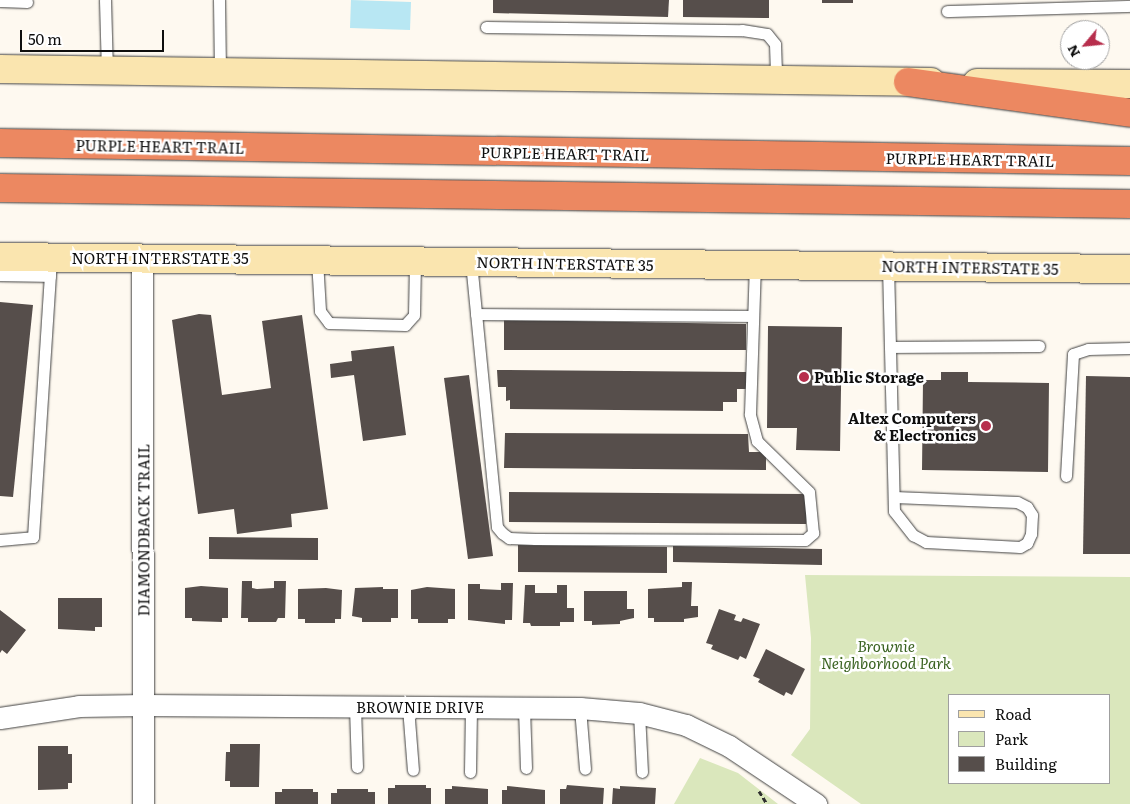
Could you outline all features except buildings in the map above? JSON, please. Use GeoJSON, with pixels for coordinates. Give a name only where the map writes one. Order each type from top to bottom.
{"type":"FeatureCollection","features":[{"type":"Feature","properties":{"kind":"highway"},"geometry":{"type":"LineString","coordinates":[[908,82],[1130,113]]}},
{"type":"Feature","properties":{"kind":"highway","name":"PURPLE HEART TRAIL"},"geometry":{"type":"LineString","coordinates":[[0,143],[1130,161]]}},
{"type":"Feature","properties":{"kind":"highway"},"geometry":{"type":"LineString","coordinates":[[0,188],[1130,204]]}},
{"type":"Feature","properties":{"kind":"main road"},"geometry":{"type":"LineString","coordinates":[[0,69],[1130,84]]}},
{"type":"Feature","properties":{"kind":"main road","name":"NORTH INTERSTATE 35"},"geometry":{"type":"LineString","coordinates":[[0,257],[50,267],[142,256],[317,260],[1130,269]]}},
{"type":"Feature","properties":{"kind":"street","name":"DIAMONDBACK TRAIL"},"geometry":{"type":"LineString","coordinates":[[142,256],[143,804]]}},
{"type":"Feature","properties":{"kind":"street","name":"BROWNIE DRIVE"},"geometry":{"type":"LineString","coordinates":[[0,718],[79,706],[143,705],[580,708],[639,713],[686,725],[729,746],[816,804]]}},
{"type":"Feature","properties":{"kind":"lane"},"geometry":{"type":"LineString","coordinates":[[105,0],[107,71]]}},
{"type":"Feature","properties":{"kind":"lane"},"geometry":{"type":"LineString","coordinates":[[219,0],[220,73]]}},
{"type":"Feature","properties":{"kind":"lane"},"geometry":{"type":"LineString","coordinates":[[0,1],[27,2]]}},
{"type":"Feature","properties":{"kind":"lane"},"geometry":{"type":"LineString","coordinates":[[947,11],[1130,6]]}},
{"type":"Feature","properties":{"kind":"lane"},"geometry":{"type":"LineString","coordinates":[[486,27],[742,30],[767,34],[775,44],[776,79]]}},
{"type":"Feature","properties":{"kind":"lane"},"geometry":{"type":"LineString","coordinates":[[317,260],[320,311],[329,323],[405,325],[414,315],[415,261]]}},
{"type":"Feature","properties":{"kind":"lane"},"geometry":{"type":"LineString","coordinates":[[471,262],[497,527],[502,533],[509,538],[535,539],[805,540],[813,533],[809,492],[754,434],[750,414],[755,265]]}},
{"type":"Feature","properties":{"kind":"lane"},"geometry":{"type":"LineString","coordinates":[[888,266],[894,511],[914,535],[926,542],[1020,547],[1027,542],[1031,534],[1032,514],[1027,507],[1017,502],[894,497]]}},
{"type":"Feature","properties":{"kind":"lane"},"geometry":{"type":"LineString","coordinates":[[0,275],[50,267],[33,536],[0,540]]}},
{"type":"Feature","properties":{"kind":"lane"},"geometry":{"type":"LineString","coordinates":[[476,314],[752,316]]}},
{"type":"Feature","properties":{"kind":"lane"},"geometry":{"type":"LineString","coordinates":[[890,347],[1039,346]]}},
{"type":"Feature","properties":{"kind":"lane"},"geometry":{"type":"LineString","coordinates":[[1066,476],[1073,354],[1088,349],[1130,348]]}},
{"type":"Feature","properties":{"kind":"lane"},"geometry":{"type":"LineString","coordinates":[[355,707],[357,768]]}},
{"type":"Feature","properties":{"kind":"lane"},"geometry":{"type":"LineString","coordinates":[[408,707],[412,770]]}},
{"type":"Feature","properties":{"kind":"lane"},"geometry":{"type":"LineString","coordinates":[[470,772],[471,708]]}},
{"type":"Feature","properties":{"kind":"lane"},"geometry":{"type":"LineString","coordinates":[[524,708],[526,768]]}},
{"type":"Feature","properties":{"kind":"lane"},"geometry":{"type":"LineString","coordinates":[[580,708],[585,769]]}},
{"type":"Feature","properties":{"kind":"lane"},"geometry":{"type":"LineString","coordinates":[[639,713],[642,772]]}},
{"type":"Feature","properties":{"kind":"path"},"geometry":{"type":"LineString","coordinates":[[754,785],[768,804]]}},
{"type":"Feature","properties":{"kind":"green space","name":"Brownie Neighborhood Park"},"geometry":{"type":"Polygon","coordinates":[[[805,575],[1130,577],[1130,804],[861,804],[791,755],[810,729],[811,638],[805,575]]]}},
{"type":"Feature","properties":{"kind":"green space"},"geometry":{"type":"Polygon","coordinates":[[[700,758],[738,773],[778,804],[674,804],[700,758]]]}},
{"type":"Feature","properties":{"kind":"water"},"geometry":{"type":"Polygon","coordinates":[[[351,0],[411,2],[410,30],[350,28],[351,0]]]}},
{"type":"Feature","properties":{"kind":"place","name":"Public Storage"},"geometry":{"type":"Point","coordinates":[804,377]}},
{"type":"Feature","properties":{"kind":"place","name":"Altex Computers & Electronics"},"geometry":{"type":"Point","coordinates":[986,426]}}]}
